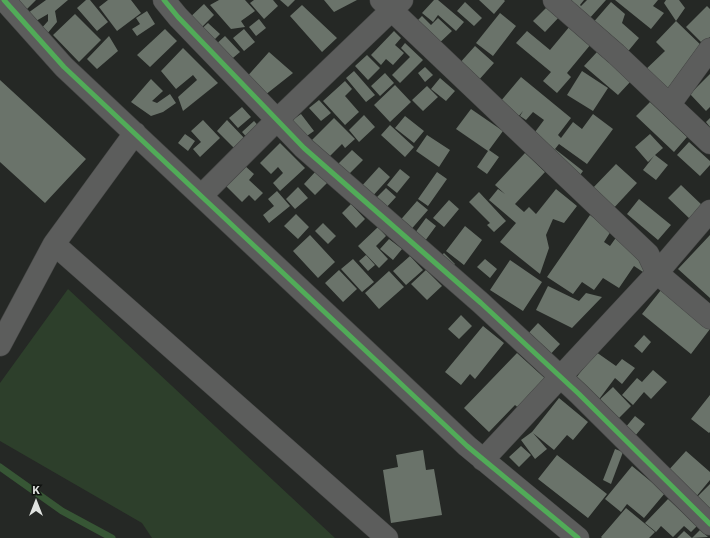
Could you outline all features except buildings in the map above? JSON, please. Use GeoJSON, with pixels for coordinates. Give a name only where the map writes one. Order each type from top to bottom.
{"type":"FeatureCollection","features":[{"type":"Feature","properties":{"kind":"street"},"geometry":{"type":"LineString","coordinates":[[4,0],[64,67],[483,460],[574,537]]}},
{"type":"Feature","properties":{"kind":"street"},"geometry":{"type":"LineString","coordinates":[[164,0],[178,17],[304,148],[481,303],[560,377],[710,524]]}},
{"type":"Feature","properties":{"kind":"street"},"geometry":{"type":"LineString","coordinates":[[554,0],[616,54],[710,143]]}},
{"type":"Feature","properties":{"kind":"street"},"geometry":{"type":"LineString","coordinates":[[202,196],[391,3],[497,111],[648,254],[657,273],[710,318]]}},
{"type":"Feature","properties":{"kind":"street"},"geometry":{"type":"LineString","coordinates":[[670,104],[710,49]]}},
{"type":"Feature","properties":{"kind":"street"},"geometry":{"type":"LineString","coordinates":[[0,345],[54,244],[135,133]]}},
{"type":"Feature","properties":{"kind":"street"},"geometry":{"type":"LineString","coordinates":[[483,460],[657,273],[710,212]]}},
{"type":"Feature","properties":{"kind":"street"},"geometry":{"type":"LineString","coordinates":[[54,244],[387,538]]}},
{"type":"Feature","properties":{"kind":"green space"},"geometry":{"type":"Polygon","coordinates":[[[68,289],[335,538],[152,538],[142,523],[0,441],[0,383],[68,289]]]}},
{"type":"Feature","properties":{"kind":"waterway"},"geometry":{"type":"LineString","coordinates":[[0,467],[62,511],[112,538]]}},
{"type":"Feature","properties":{"kind":"cycle path"},"geometry":{"type":"LineString","coordinates":[[4,0],[64,67],[467,446],[578,538]]}},
{"type":"Feature","properties":{"kind":"cycle path"},"geometry":{"type":"LineString","coordinates":[[164,0],[178,17],[304,148],[481,303],[579,394],[710,524]]}}]}
